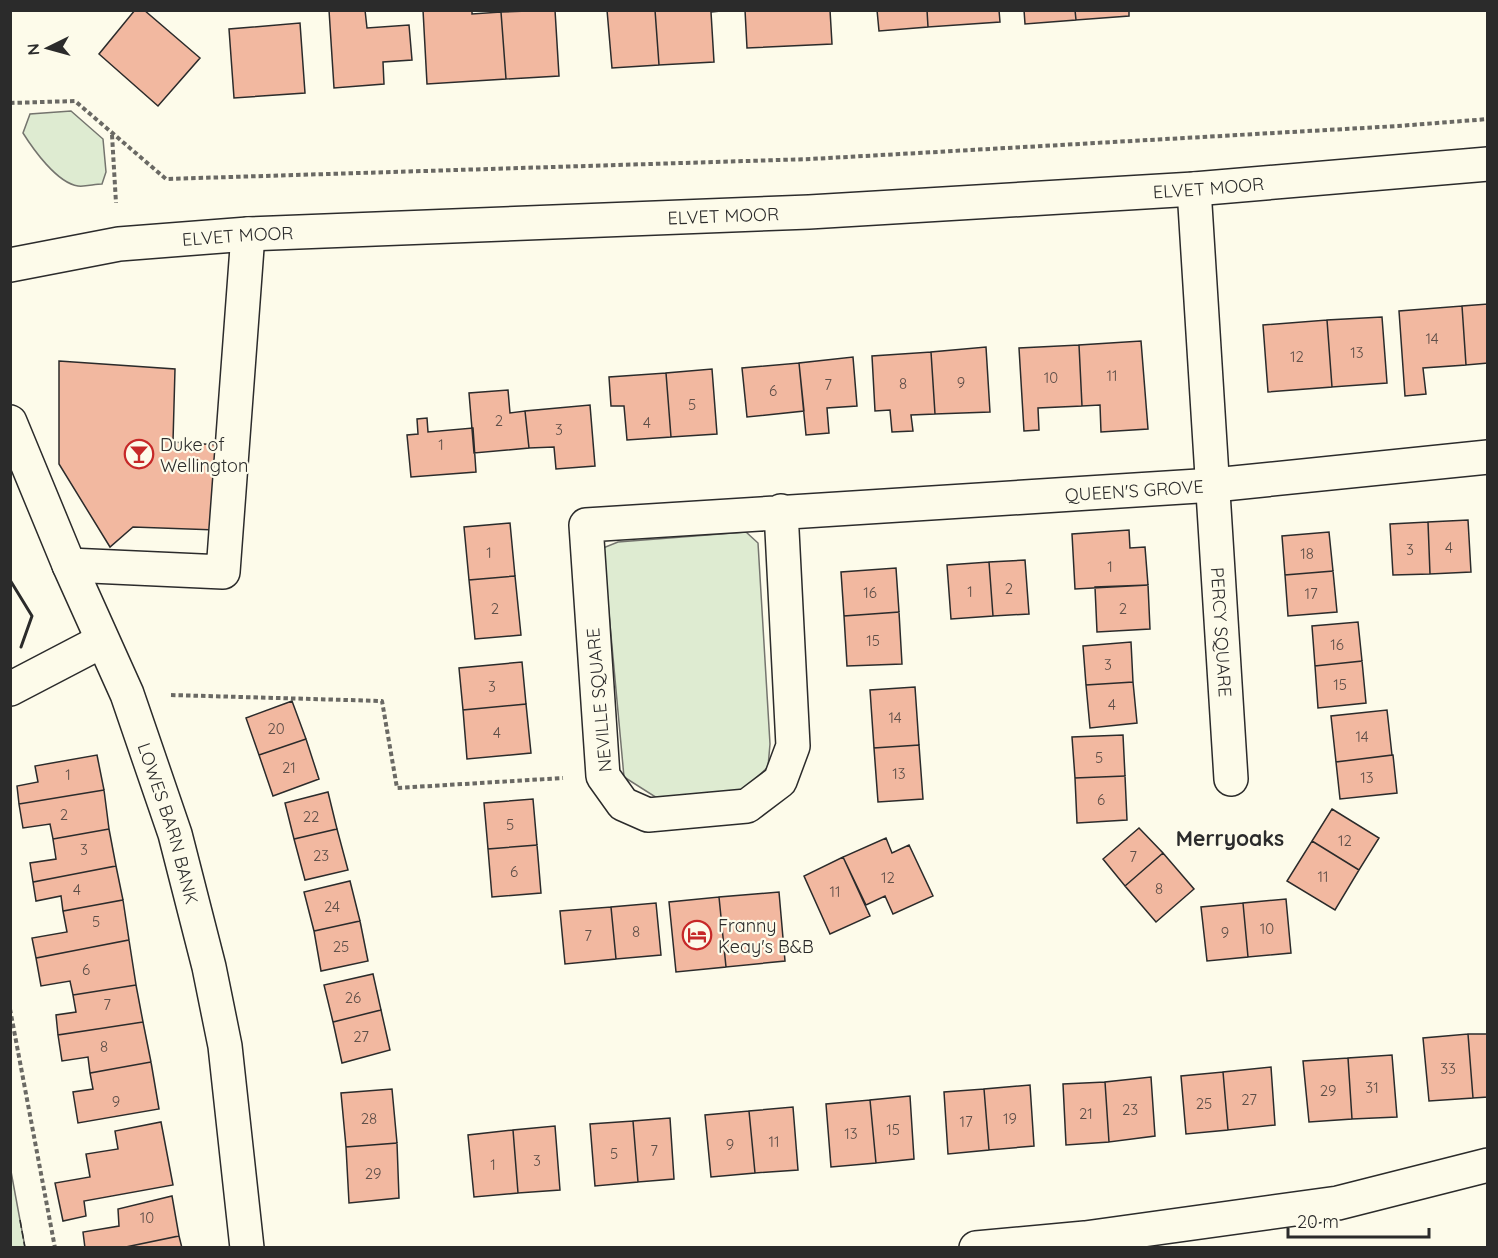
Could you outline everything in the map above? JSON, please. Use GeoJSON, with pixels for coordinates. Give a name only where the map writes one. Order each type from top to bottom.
{"type":"FeatureCollection","features":[{"type":"Feature","properties":{"kind":"main road","name":"ELVET MOOR"},"geometry":{"type":"LineString","coordinates":[[10,265],[119,244],[248,234],[809,212],[1194,189],[1488,164]]}},
{"type":"Feature","properties":{"kind":"main road","name":"PERCY SQUARE"},"geometry":{"type":"LineString","coordinates":[[1194,189],[1231,779]]}},
{"type":"Feature","properties":{"kind":"main road"},"geometry":{"type":"LineString","coordinates":[[69,566],[223,572],[248,234]]}},
{"type":"Feature","properties":{"kind":"main road","name":"LOWES BARN BANK"},"geometry":{"type":"LineString","coordinates":[[10,422],[69,566],[127,694],[175,834],[209,967],[225,1046],[247,1248]]}},
{"type":"Feature","properties":{"kind":"main road","name":"QUEEN'S GROVE"},"geometry":{"type":"LineString","coordinates":[[782,511],[1214,485],[1488,458]]}},
{"type":"Feature","properties":{"kind":"main road","name":"NEVILLE SQUARE"},"geometry":{"type":"LineString","coordinates":[[782,511],[793,746],[780,781],[747,806],[648,815],[622,804],[603,776],[586,525],[782,511]]}},
{"type":"Feature","properties":{"kind":"main road"},"geometry":{"type":"LineString","coordinates":[[10,689],[102,641]]}},
{"type":"Feature","properties":{"kind":"main road"},"geometry":{"type":"LineString","coordinates":[[976,1248],[1085,1243],[1338,1203],[1488,1165]]}},
{"type":"Feature","properties":{"kind":"path"},"geometry":{"type":"LineString","coordinates":[[10,104],[75,101],[166,179],[811,159],[1387,127],[1488,119]]}},
{"type":"Feature","properties":{"kind":"path"},"geometry":{"type":"LineString","coordinates":[[112,135],[119,244]]}},
{"type":"Feature","properties":{"kind":"path"},"geometry":{"type":"LineString","coordinates":[[127,694],[382,701],[397,788],[603,776]]}},
{"type":"Feature","properties":{"kind":"path"},"geometry":{"type":"LineString","coordinates":[[10,1009],[55,1248]]}},
{"type":"Feature","properties":{"kind":"green space"},"geometry":{"type":"Polygon","coordinates":[[[71,111],[103,139],[106,172],[102,184],[78,186],[62,179],[46,164],[23,133],[30,114],[71,111]]]}},
{"type":"Feature","properties":{"kind":"green space"},"geometry":{"type":"Polygon","coordinates":[[[746,532],[758,543],[770,744],[768,767],[741,792],[657,798],[624,777],[603,548],[618,542],[746,532]]]}},
{"type":"Feature","properties":{"kind":"green space"},"geometry":{"type":"Polygon","coordinates":[[[10,1166],[25,1247],[11,1247],[10,1166]]]}},
{"type":"Feature","properties":{"kind":"building"},"geometry":{"type":"Polygon","coordinates":[[[135,10],[144,10],[200,58],[158,106],[99,54],[135,10]]]}},
{"type":"Feature","properties":{"kind":"building"},"geometry":{"type":"Polygon","coordinates":[[[329,10],[365,10],[367,28],[409,25],[412,60],[383,62],[384,84],[334,88],[329,10]]]}},
{"type":"Feature","properties":{"kind":"building"},"geometry":{"type":"Polygon","coordinates":[[[423,10],[472,10],[472,14],[501,12],[506,79],[427,84],[423,10]]]}},
{"type":"Feature","properties":{"kind":"building"},"geometry":{"type":"Polygon","coordinates":[[[555,10],[559,76],[506,79],[501,12],[555,10]]]}},
{"type":"Feature","properties":{"kind":"building"},"geometry":{"type":"Polygon","coordinates":[[[607,10],[655,10],[659,65],[612,68],[607,10]]]}},
{"type":"Feature","properties":{"kind":"building"},"geometry":{"type":"Polygon","coordinates":[[[655,10],[731,10],[711,12],[714,62],[659,65],[655,10]]]}},
{"type":"Feature","properties":{"kind":"building"},"geometry":{"type":"Polygon","coordinates":[[[745,10],[830,10],[832,44],[747,48],[745,10]]]}},
{"type":"Feature","properties":{"kind":"building"},"geometry":{"type":"Polygon","coordinates":[[[877,10],[927,10],[928,27],[879,31],[877,10]]]}},
{"type":"Feature","properties":{"kind":"building"},"geometry":{"type":"Polygon","coordinates":[[[927,10],[999,10],[1000,22],[928,27],[927,10]]]}},
{"type":"Feature","properties":{"kind":"building"},"geometry":{"type":"Polygon","coordinates":[[[1024,10],[1075,10],[1076,20],[1025,24],[1024,10]]]}},
{"type":"Feature","properties":{"kind":"building"},"geometry":{"type":"Polygon","coordinates":[[[1075,10],[1129,10],[1129,16],[1076,20],[1075,10]]]}},
{"type":"Feature","properties":{"kind":"building"},"geometry":{"type":"Polygon","coordinates":[[[300,23],[305,93],[234,98],[229,29],[300,23]]]}},
{"type":"Feature","properties":{"kind":"building"},"geometry":{"type":"Polygon","coordinates":[[[1488,304],[1488,363],[1466,365],[1462,306],[1488,304]]]}},
{"type":"Feature","properties":{"kind":"building"},"geometry":{"type":"Polygon","coordinates":[[[1462,306],[1466,365],[1423,368],[1426,394],[1405,396],[1399,311],[1462,306]]]}},
{"type":"Feature","properties":{"kind":"building"},"geometry":{"type":"Polygon","coordinates":[[[1382,317],[1387,383],[1332,387],[1327,320],[1382,317]]]}},
{"type":"Feature","properties":{"kind":"building"},"geometry":{"type":"Polygon","coordinates":[[[1327,320],[1332,387],[1268,392],[1263,325],[1327,320]]]}},
{"type":"Feature","properties":{"kind":"building"},"geometry":{"type":"Polygon","coordinates":[[[1141,341],[1148,429],[1101,432],[1100,405],[1082,406],[1079,345],[1141,341]]]}},
{"type":"Feature","properties":{"kind":"building"},"geometry":{"type":"Polygon","coordinates":[[[1079,345],[1082,406],[1038,408],[1039,430],[1024,431],[1019,348],[1079,345]]]}},
{"type":"Feature","properties":{"kind":"building"},"geometry":{"type":"Polygon","coordinates":[[[986,347],[990,412],[935,414],[931,352],[986,347]]]}},
{"type":"Feature","properties":{"kind":"building"},"geometry":{"type":"Polygon","coordinates":[[[931,352],[935,414],[911,415],[913,431],[892,432],[890,410],[875,411],[872,356],[931,352]]]}},
{"type":"Feature","properties":{"kind":"building"},"geometry":{"type":"Polygon","coordinates":[[[853,357],[857,406],[827,408],[829,433],[806,435],[799,363],[853,357]]]}},
{"type":"Feature","properties":{"kind":"building","name":"Duke of Wellington"},"geometry":{"type":"Polygon","coordinates":[[[59,361],[175,369],[173,442],[219,445],[216,530],[133,527],[110,547],[59,464],[59,361]]]}},
{"type":"Feature","properties":{"kind":"building"},"geometry":{"type":"Polygon","coordinates":[[[799,363],[804,411],[747,417],[742,368],[799,363]]]}},
{"type":"Feature","properties":{"kind":"building"},"geometry":{"type":"Polygon","coordinates":[[[712,369],[717,434],[671,437],[666,373],[712,369]]]}},
{"type":"Feature","properties":{"kind":"building"},"geometry":{"type":"Polygon","coordinates":[[[666,373],[671,437],[627,440],[624,406],[611,406],[609,377],[666,373]]]}},
{"type":"Feature","properties":{"kind":"building"},"geometry":{"type":"Polygon","coordinates":[[[508,390],[510,413],[525,411],[529,448],[474,453],[469,393],[508,390]]]}},
{"type":"Feature","properties":{"kind":"building"},"geometry":{"type":"Polygon","coordinates":[[[590,405],[595,466],[556,469],[554,447],[529,448],[525,411],[590,405]]]}},
{"type":"Feature","properties":{"kind":"building"},"geometry":{"type":"Polygon","coordinates":[[[427,418],[428,432],[473,428],[476,472],[411,477],[407,435],[418,434],[417,419],[427,418]]]}},
{"type":"Feature","properties":{"kind":"building"},"geometry":{"type":"Polygon","coordinates":[[[1468,520],[1471,572],[1430,574],[1428,522],[1468,520]]]}},
{"type":"Feature","properties":{"kind":"building"},"geometry":{"type":"Polygon","coordinates":[[[1428,522],[1430,574],[1393,575],[1390,524],[1428,522]]]}},
{"type":"Feature","properties":{"kind":"building"},"geometry":{"type":"Polygon","coordinates":[[[510,523],[515,576],[469,580],[464,527],[510,523]]]}},
{"type":"Feature","properties":{"kind":"building"},"geometry":{"type":"Polygon","coordinates":[[[1129,530],[1130,548],[1145,547],[1148,585],[1075,589],[1072,534],[1129,530]]]}},
{"type":"Feature","properties":{"kind":"building"},"geometry":{"type":"Polygon","coordinates":[[[1329,532],[1333,571],[1285,575],[1282,536],[1329,532]]]}},
{"type":"Feature","properties":{"kind":"building"},"geometry":{"type":"Polygon","coordinates":[[[1025,560],[1029,614],[993,616],[989,562],[1025,560]]]}},
{"type":"Feature","properties":{"kind":"building"},"geometry":{"type":"Polygon","coordinates":[[[989,562],[993,616],[951,619],[947,565],[989,562]]]}},
{"type":"Feature","properties":{"kind":"building"},"geometry":{"type":"Polygon","coordinates":[[[896,568],[899,612],[844,616],[841,572],[896,568]]]}},
{"type":"Feature","properties":{"kind":"building"},"geometry":{"type":"Polygon","coordinates":[[[1333,571],[1337,612],[1288,616],[1285,575],[1333,571]]]}},
{"type":"Feature","properties":{"kind":"building"},"geometry":{"type":"Polygon","coordinates":[[[515,576],[521,635],[475,639],[469,580],[515,576]]]}},
{"type":"Feature","properties":{"kind":"building"},"geometry":{"type":"Polygon","coordinates":[[[1148,585],[1150,629],[1097,632],[1095,587],[1148,585]]]}},
{"type":"Feature","properties":{"kind":"building"},"geometry":{"type":"Polygon","coordinates":[[[899,612],[902,664],[847,666],[844,616],[899,612]]]}},
{"type":"Feature","properties":{"kind":"building"},"geometry":{"type":"Polygon","coordinates":[[[1358,622],[1362,661],[1315,666],[1312,626],[1358,622]]]}},
{"type":"Feature","properties":{"kind":"building"},"geometry":{"type":"Polygon","coordinates":[[[1131,642],[1133,682],[1086,685],[1083,646],[1131,642]]]}},
{"type":"Feature","properties":{"kind":"building"},"geometry":{"type":"Polygon","coordinates":[[[1362,661],[1366,703],[1318,708],[1315,666],[1362,661]]]}},
{"type":"Feature","properties":{"kind":"building"},"geometry":{"type":"Polygon","coordinates":[[[522,662],[526,704],[463,710],[459,668],[522,662]]]}},
{"type":"Feature","properties":{"kind":"building"},"geometry":{"type":"Polygon","coordinates":[[[1133,682],[1137,723],[1090,728],[1086,685],[1133,682]]]}},
{"type":"Feature","properties":{"kind":"building"},"geometry":{"type":"Polygon","coordinates":[[[915,687],[919,745],[874,748],[870,690],[915,687]]]}},
{"type":"Feature","properties":{"kind":"building"},"geometry":{"type":"Polygon","coordinates":[[[292,701],[306,739],[259,755],[246,718],[292,701]]]}},
{"type":"Feature","properties":{"kind":"building"},"geometry":{"type":"Polygon","coordinates":[[[526,704],[531,753],[467,759],[463,710],[526,704]]]}},
{"type":"Feature","properties":{"kind":"building"},"geometry":{"type":"Polygon","coordinates":[[[1387,710],[1392,755],[1336,762],[1331,716],[1387,710]]]}},
{"type":"Feature","properties":{"kind":"building"},"geometry":{"type":"Polygon","coordinates":[[[1123,735],[1125,776],[1075,778],[1072,737],[1123,735]]]}},
{"type":"Feature","properties":{"kind":"building"},"geometry":{"type":"Polygon","coordinates":[[[306,739],[319,779],[273,796],[259,755],[306,739]]]}},
{"type":"Feature","properties":{"kind":"building"},"geometry":{"type":"Polygon","coordinates":[[[919,745],[923,799],[878,802],[874,748],[919,745]]]}},
{"type":"Feature","properties":{"kind":"building"},"geometry":{"type":"Polygon","coordinates":[[[97,755],[104,790],[19,804],[17,786],[38,782],[35,766],[97,755]]]}},
{"type":"Feature","properties":{"kind":"building"},"geometry":{"type":"Polygon","coordinates":[[[1393,755],[1397,793],[1340,799],[1336,762],[1393,755]]]}},
{"type":"Feature","properties":{"kind":"building"},"geometry":{"type":"Polygon","coordinates":[[[1125,776],[1127,820],[1077,823],[1075,778],[1125,776]]]}},
{"type":"Feature","properties":{"kind":"building"},"geometry":{"type":"Polygon","coordinates":[[[104,790],[109,829],[53,839],[50,824],[23,828],[19,804],[104,790]]]}},
{"type":"Feature","properties":{"kind":"building"},"geometry":{"type":"Polygon","coordinates":[[[328,792],[337,829],[294,839],[285,803],[328,792]]]}},
{"type":"Feature","properties":{"kind":"building"},"geometry":{"type":"Polygon","coordinates":[[[533,799],[537,845],[488,849],[484,803],[533,799]]]}},
{"type":"Feature","properties":{"kind":"building"},"geometry":{"type":"Polygon","coordinates":[[[1332,809],[1379,838],[1359,870],[1312,841],[1332,809]]]}},
{"type":"Feature","properties":{"kind":"building"},"geometry":{"type":"Polygon","coordinates":[[[1139,828],[1163,853],[1125,886],[1103,859],[1139,828]]]}},
{"type":"Feature","properties":{"kind":"building"},"geometry":{"type":"Polygon","coordinates":[[[109,829],[116,866],[33,882],[30,863],[56,859],[53,839],[109,829]]]}},
{"type":"Feature","properties":{"kind":"building"},"geometry":{"type":"Polygon","coordinates":[[[337,829],[348,870],[305,880],[294,839],[337,829]]]}},
{"type":"Feature","properties":{"kind":"building"},"geometry":{"type":"Polygon","coordinates":[[[886,838],[892,853],[909,845],[933,896],[893,914],[885,896],[866,905],[843,857],[886,838]]]}},
{"type":"Feature","properties":{"kind":"building"},"geometry":{"type":"Polygon","coordinates":[[[1312,841],[1359,870],[1335,910],[1287,881],[1312,841]]]}},
{"type":"Feature","properties":{"kind":"building"},"geometry":{"type":"Polygon","coordinates":[[[537,845],[541,893],[492,897],[488,849],[537,845]]]}},
{"type":"Feature","properties":{"kind":"building"},"geometry":{"type":"Polygon","coordinates":[[[1163,853],[1194,889],[1156,922],[1125,886],[1163,853]]]}},
{"type":"Feature","properties":{"kind":"building"},"geometry":{"type":"Polygon","coordinates":[[[843,857],[870,916],[830,934],[804,876],[843,857]]]}},
{"type":"Feature","properties":{"kind":"building"},"geometry":{"type":"Polygon","coordinates":[[[116,866],[123,900],[63,911],[61,896],[36,901],[33,882],[116,866]]]}},
{"type":"Feature","properties":{"kind":"building"},"geometry":{"type":"Polygon","coordinates":[[[350,881],[360,921],[314,931],[304,892],[350,881]]]}},
{"type":"Feature","properties":{"kind":"building"},"geometry":{"type":"Polygon","coordinates":[[[779,892],[785,961],[726,967],[719,897],[779,892]]]}},
{"type":"Feature","properties":{"kind":"building","name":"Franny Keay's B&B"},"geometry":{"type":"Polygon","coordinates":[[[719,897],[726,967],[676,972],[669,902],[719,897]]]}},
{"type":"Feature","properties":{"kind":"building"},"geometry":{"type":"Polygon","coordinates":[[[1286,899],[1291,953],[1248,957],[1243,903],[1286,899]]]}},
{"type":"Feature","properties":{"kind":"building"},"geometry":{"type":"Polygon","coordinates":[[[123,900],[129,940],[36,958],[32,938],[67,932],[63,911],[123,900]]]}},
{"type":"Feature","properties":{"kind":"building"},"geometry":{"type":"Polygon","coordinates":[[[656,903],[661,955],[616,959],[611,907],[656,903]]]}},
{"type":"Feature","properties":{"kind":"building"},"geometry":{"type":"Polygon","coordinates":[[[1243,903],[1248,957],[1207,961],[1201,907],[1243,903]]]}},
{"type":"Feature","properties":{"kind":"building"},"geometry":{"type":"Polygon","coordinates":[[[611,907],[616,959],[565,964],[560,911],[611,907]]]}},
{"type":"Feature","properties":{"kind":"building"},"geometry":{"type":"Polygon","coordinates":[[[360,921],[368,961],[321,971],[314,931],[360,921]]]}},
{"type":"Feature","properties":{"kind":"building"},"geometry":{"type":"Polygon","coordinates":[[[129,940],[136,985],[73,995],[70,981],[41,986],[36,958],[129,940]]]}},
{"type":"Feature","properties":{"kind":"building"},"geometry":{"type":"Polygon","coordinates":[[[373,974],[381,1010],[333,1022],[324,985],[373,974]]]}},
{"type":"Feature","properties":{"kind":"building"},"geometry":{"type":"Polygon","coordinates":[[[136,985],[143,1022],[58,1035],[56,1015],[76,1012],[73,995],[136,985]]]}},
{"type":"Feature","properties":{"kind":"building"},"geometry":{"type":"Polygon","coordinates":[[[381,1010],[390,1050],[342,1063],[333,1022],[381,1010]]]}},
{"type":"Feature","properties":{"kind":"building"},"geometry":{"type":"Polygon","coordinates":[[[143,1022],[151,1062],[90,1073],[88,1057],[62,1061],[58,1035],[143,1022]]]}},
{"type":"Feature","properties":{"kind":"building"},"geometry":{"type":"Polygon","coordinates":[[[1468,1034],[1473,1098],[1429,1101],[1423,1038],[1468,1034]]]}},
{"type":"Feature","properties":{"kind":"building"},"geometry":{"type":"Polygon","coordinates":[[[1468,1034],[1488,1034],[1488,1097],[1473,1098],[1468,1034]]]}},
{"type":"Feature","properties":{"kind":"building"},"geometry":{"type":"Polygon","coordinates":[[[1392,1055],[1397,1117],[1352,1119],[1348,1058],[1392,1055]]]}},
{"type":"Feature","properties":{"kind":"building"},"geometry":{"type":"Polygon","coordinates":[[[1348,1058],[1352,1119],[1309,1122],[1303,1061],[1348,1058]]]}},
{"type":"Feature","properties":{"kind":"building"},"geometry":{"type":"Polygon","coordinates":[[[151,1062],[159,1109],[78,1123],[73,1092],[93,1089],[90,1073],[151,1062]]]}},
{"type":"Feature","properties":{"kind":"building"},"geometry":{"type":"Polygon","coordinates":[[[1271,1067],[1275,1125],[1228,1130],[1223,1072],[1271,1067]]]}},
{"type":"Feature","properties":{"kind":"building"},"geometry":{"type":"Polygon","coordinates":[[[1223,1072],[1228,1130],[1186,1134],[1181,1076],[1223,1072]]]}},
{"type":"Feature","properties":{"kind":"building"},"geometry":{"type":"Polygon","coordinates":[[[1151,1077],[1155,1136],[1109,1142],[1105,1082],[1151,1077]]]}},
{"type":"Feature","properties":{"kind":"building"},"geometry":{"type":"Polygon","coordinates":[[[1105,1082],[1109,1142],[1066,1145],[1063,1084],[1105,1082]]]}},
{"type":"Feature","properties":{"kind":"building"},"geometry":{"type":"Polygon","coordinates":[[[1030,1085],[1034,1146],[989,1150],[984,1089],[1030,1085]]]}},
{"type":"Feature","properties":{"kind":"building"},"geometry":{"type":"Polygon","coordinates":[[[392,1089],[397,1143],[346,1147],[341,1093],[392,1089]]]}},
{"type":"Feature","properties":{"kind":"building"},"geometry":{"type":"Polygon","coordinates":[[[984,1089],[989,1150],[948,1154],[944,1092],[984,1089]]]}},
{"type":"Feature","properties":{"kind":"building"},"geometry":{"type":"Polygon","coordinates":[[[910,1096],[914,1159],[876,1163],[870,1100],[910,1096]]]}},
{"type":"Feature","properties":{"kind":"building"},"geometry":{"type":"Polygon","coordinates":[[[870,1100],[876,1163],[831,1167],[826,1104],[870,1100]]]}},
{"type":"Feature","properties":{"kind":"building"},"geometry":{"type":"Polygon","coordinates":[[[793,1107],[798,1170],[755,1173],[749,1111],[793,1107]]]}},
{"type":"Feature","properties":{"kind":"building"},"geometry":{"type":"Polygon","coordinates":[[[749,1111],[755,1173],[711,1177],[705,1115],[749,1111]]]}},
{"type":"Feature","properties":{"kind":"building"},"geometry":{"type":"Polygon","coordinates":[[[670,1118],[674,1179],[638,1182],[633,1121],[670,1118]]]}},
{"type":"Feature","properties":{"kind":"building"},"geometry":{"type":"Polygon","coordinates":[[[633,1121],[638,1182],[595,1186],[590,1124],[633,1121]]]}},
{"type":"Feature","properties":{"kind":"building"},"geometry":{"type":"Polygon","coordinates":[[[161,1122],[173,1185],[84,1201],[86,1216],[63,1221],[55,1183],[90,1177],[86,1154],[118,1149],[115,1131],[161,1122]]]}},
{"type":"Feature","properties":{"kind":"building"},"geometry":{"type":"Polygon","coordinates":[[[555,1126],[560,1190],[518,1193],[513,1130],[555,1126]]]}},
{"type":"Feature","properties":{"kind":"building"},"geometry":{"type":"Polygon","coordinates":[[[513,1130],[518,1193],[474,1197],[468,1135],[513,1130]]]}},
{"type":"Feature","properties":{"kind":"building"},"geometry":{"type":"Polygon","coordinates":[[[397,1143],[399,1198],[349,1203],[346,1147],[397,1143]]]}},
{"type":"Feature","properties":{"kind":"building"},"geometry":{"type":"Polygon","coordinates":[[[172,1196],[179,1236],[121,1248],[85,1248],[83,1232],[119,1226],[118,1209],[172,1196]]]}},
{"type":"Feature","properties":{"kind":"building"},"geometry":{"type":"Polygon","coordinates":[[[179,1236],[182,1248],[121,1248],[179,1236]]]}},
{"type":"Feature","properties":{"kind":"fence"},"geometry":{"type":"LineString","coordinates":[[20,1220],[25,1248]]}},
{"type":"Feature","properties":{"kind":"wall"},"geometry":{"type":"LineString","coordinates":[[10,580],[32,616],[21,647]]}},
{"type":"Feature","properties":{"kind":"place","name":"Duke of Wellington"},"geometry":{"type":"Point","coordinates":[139,454]}},
{"type":"Feature","properties":{"kind":"place","name":"Franny Keay's B&B"},"geometry":{"type":"Point","coordinates":[697,935]}},
{"type":"Feature","properties":{"kind":"district","name":"Merryoaks"},"geometry":{"type":"Point","coordinates":[1230,838]}}]}
